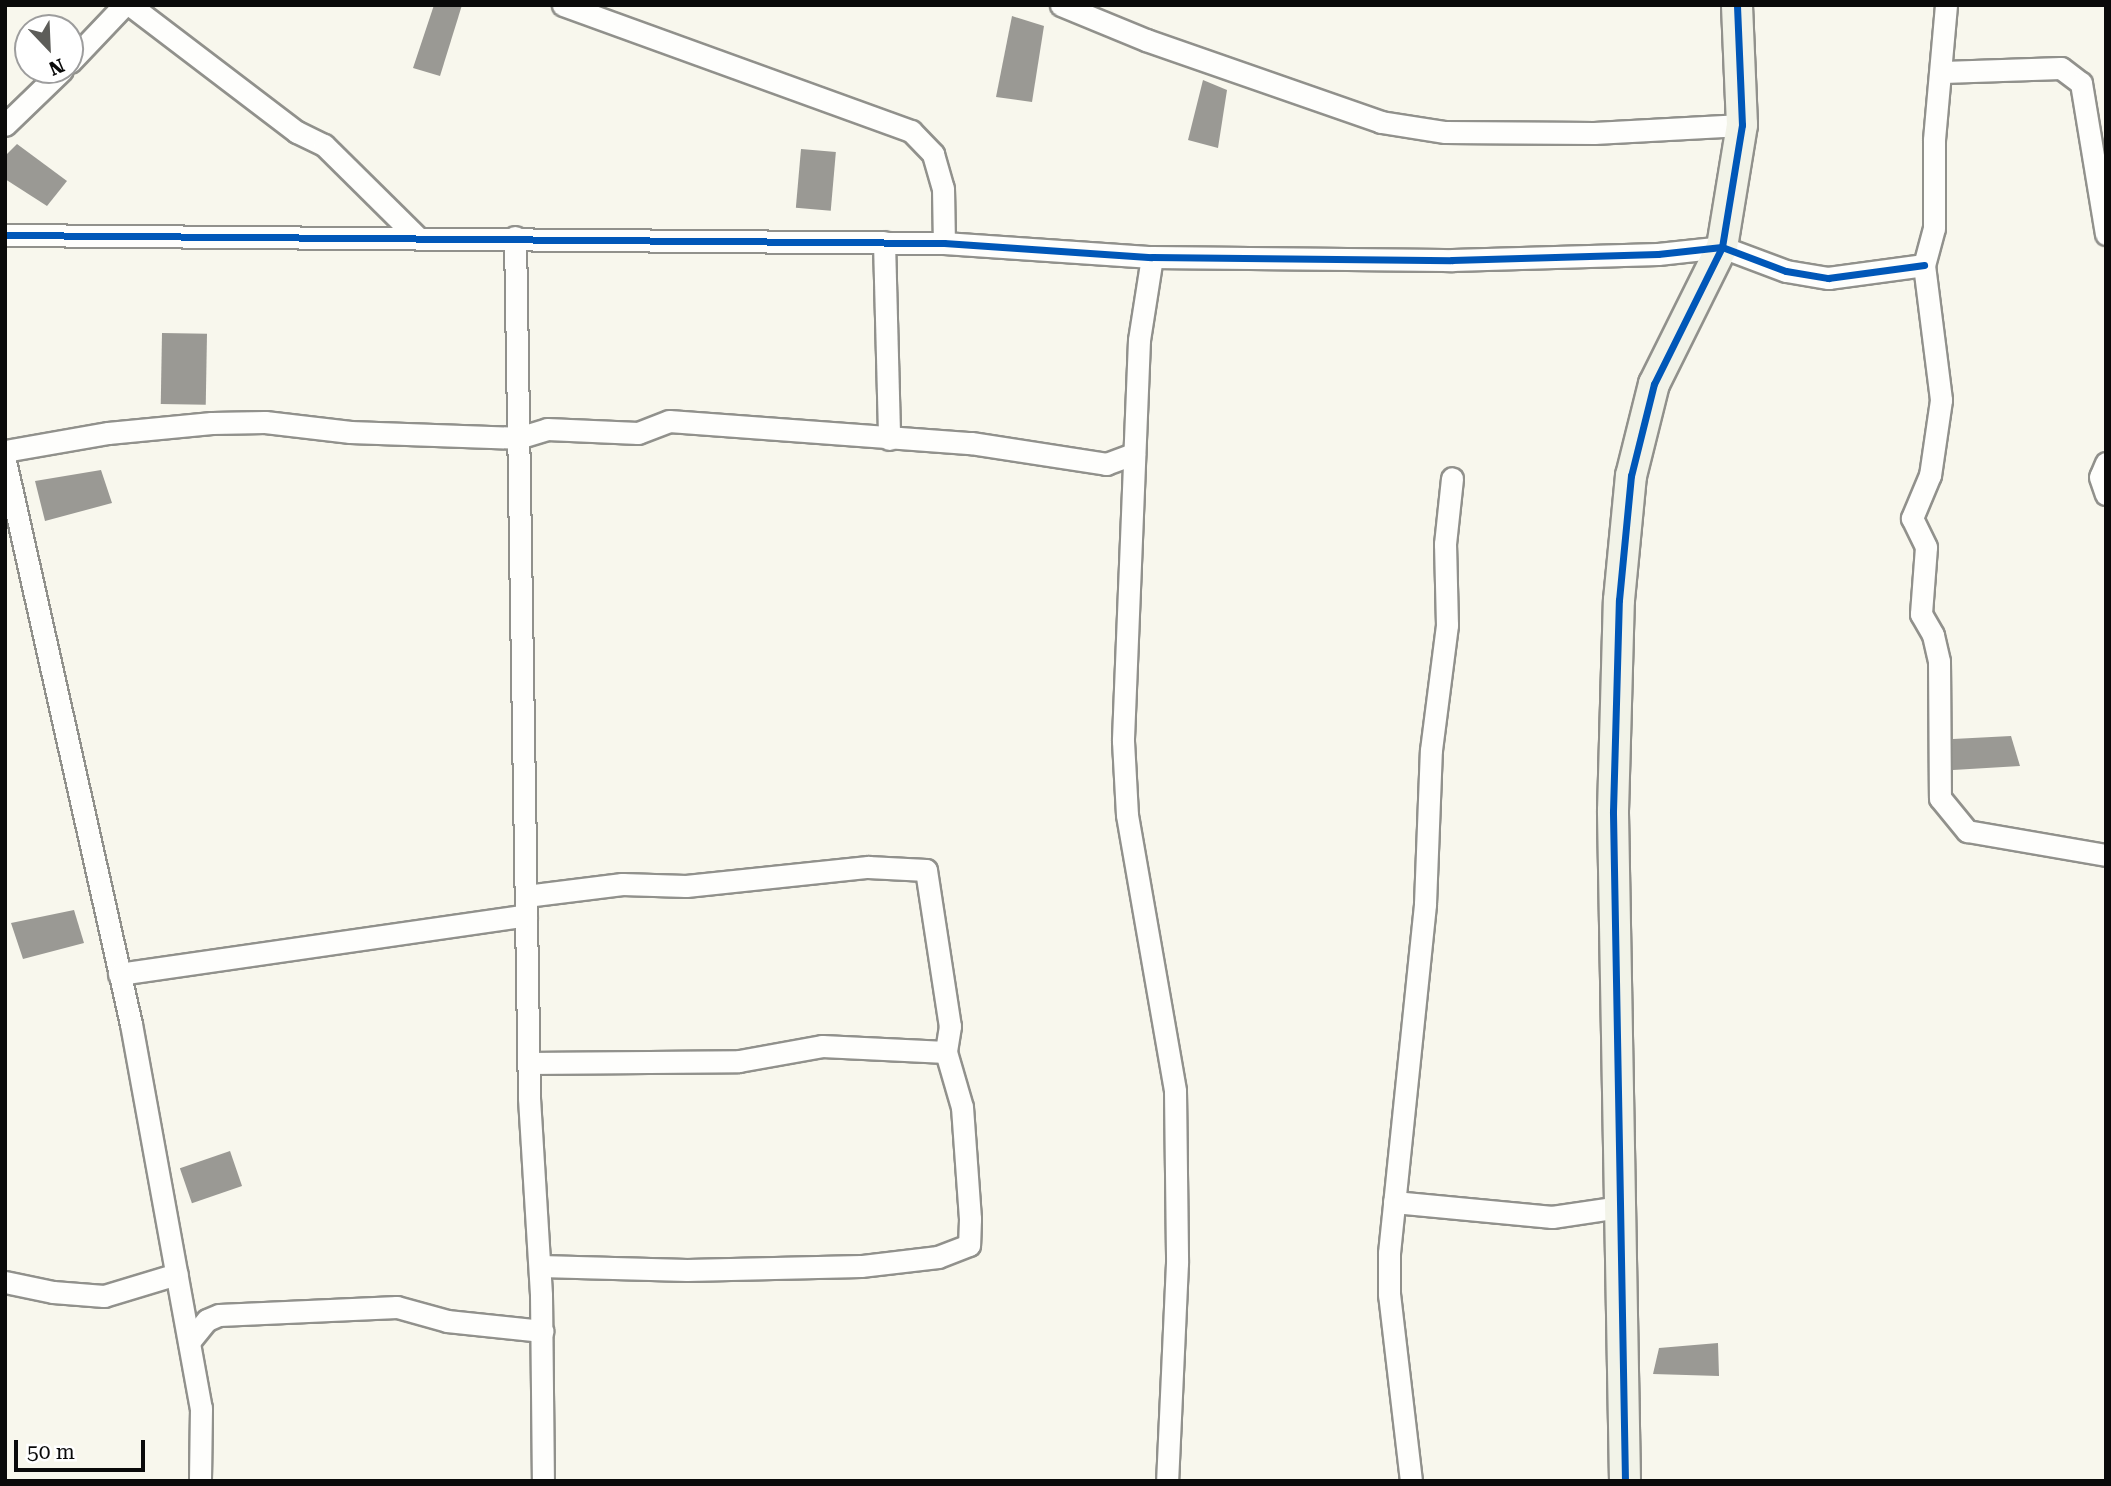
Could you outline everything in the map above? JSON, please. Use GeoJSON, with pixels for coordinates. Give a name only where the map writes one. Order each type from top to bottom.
{"type":"FeatureCollection","features":[{"type":"Feature","properties":{"kind":"street"},"geometry":{"type":"LineString","coordinates":[[84,47],[124,5]]}},
{"type":"Feature","properties":{"kind":"street"},"geometry":{"type":"LineString","coordinates":[[130,5],[297,132],[324,145],[417,236]]}},
{"type":"Feature","properties":{"kind":"street"},"geometry":{"type":"LineString","coordinates":[[563,5],[911,131],[933,154],[943,188],[944,243]]}},
{"type":"Feature","properties":{"kind":"street"},"geometry":{"type":"LineString","coordinates":[[1061,5],[1146,40],[1381,122],[1459,132],[1594,133],[1742,125]]}},
{"type":"Feature","properties":{"kind":"street"},"geometry":{"type":"LineString","coordinates":[[1625,1481],[1614,811],[1619,600],[1631,476],[1654,384],[1722,247],[1742,125],[1737,5]]}},
{"type":"Feature","properties":{"kind":"street"},"geometry":{"type":"LineString","coordinates":[[1946,5],[1943,72],[1934,141],[1934,228],[1924,265],[1941,400],[1930,475],[1912,519],[1926,547],[1921,614],[1933,635],[1939,661],[1940,798],[1967,831],[2106,855]]}},
{"type":"Feature","properties":{"kind":"street"},"geometry":{"type":"LineString","coordinates":[[1943,72],[2061,68],[2081,83],[2106,234]]}},
{"type":"Feature","properties":{"kind":"street"},"geometry":{"type":"LineString","coordinates":[[5,125],[47,84]]}},
{"type":"Feature","properties":{"kind":"street"},"geometry":{"type":"LineString","coordinates":[[5,234],[944,243],[1153,257],[1451,260],[1658,254],[1722,247],[1786,271],[1828,278],[1924,265]]}},
{"type":"Feature","properties":{"kind":"street"},"geometry":{"type":"LineString","coordinates":[[515,237],[528,1063],[540,1266],[543,1481]]}},
{"type":"Feature","properties":{"kind":"street"},"geometry":{"type":"LineString","coordinates":[[884,242],[889,439]]}},
{"type":"Feature","properties":{"kind":"street"},"geometry":{"type":"LineString","coordinates":[[1153,257],[1139,340],[1123,741],[1127,815],[1175,1091],[1177,1263],[1167,1481]]}},
{"type":"Feature","properties":{"kind":"street"},"geometry":{"type":"LineString","coordinates":[[5,452],[108,433],[212,423],[265,422],[350,432],[518,438],[547,429],[638,433],[669,421],[971,443],[1106,464],[1134,454]]}},
{"type":"Feature","properties":{"kind":"street"},"geometry":{"type":"LineString","coordinates":[[5,461],[119,974],[177,1274],[201,1408],[200,1481]]}},
{"type":"Feature","properties":{"kind":"street"},"geometry":{"type":"LineString","coordinates":[[2106,463],[2100,477],[2106,494]]}},
{"type":"Feature","properties":{"kind":"street"},"geometry":{"type":"LineString","coordinates":[[1411,1481],[1389,1295],[1394,1202],[1425,904],[1431,750],[1447,625],[1445,544],[1452,478]]}},
{"type":"Feature","properties":{"kind":"street"},"geometry":{"type":"LineString","coordinates":[[119,974],[526,905],[622,884],[686,886],[868,867],[926,870],[950,1026],[946,1052],[962,1107],[969,1245],[938,1257],[861,1266],[687,1270],[540,1266]]}},
{"type":"Feature","properties":{"kind":"street"},"geometry":{"type":"LineString","coordinates":[[528,1063],[739,1062],[822,1046],[946,1052]]}},
{"type":"Feature","properties":{"kind":"street"},"geometry":{"type":"LineString","coordinates":[[1394,1202],[1552,1217],[1620,1207]]}},
{"type":"Feature","properties":{"kind":"street"},"geometry":{"type":"LineString","coordinates":[[5,1282],[52,1292],[104,1296],[177,1274]]}},
{"type":"Feature","properties":{"kind":"street"},"geometry":{"type":"LineString","coordinates":[[189,1342],[207,1320],[219,1315],[397,1307],[447,1321],[542,1331]]}},
{"type":"Feature","properties":{"kind":"building"},"geometry":{"type":"Polygon","coordinates":[[[434,5],[462,5],[440,76],[413,68],[434,5]]]}},
{"type":"Feature","properties":{"kind":"building"},"geometry":{"type":"Polygon","coordinates":[[[1012,16],[1044,26],[1032,102],[996,97],[1012,16]]]}},
{"type":"Feature","properties":{"kind":"building"},"geometry":{"type":"Polygon","coordinates":[[[1203,80],[1227,90],[1218,148],[1188,140],[1203,80]]]}},
{"type":"Feature","properties":{"kind":"building"},"geometry":{"type":"Polygon","coordinates":[[[17,144],[67,181],[47,206],[5,179],[5,156],[17,144]]]}},
{"type":"Feature","properties":{"kind":"building"},"geometry":{"type":"Polygon","coordinates":[[[801,149],[836,152],[831,211],[796,208],[801,149]]]}},
{"type":"Feature","properties":{"kind":"building"},"geometry":{"type":"Polygon","coordinates":[[[162,333],[207,334],[206,405],[161,404],[162,333]]]}},
{"type":"Feature","properties":{"kind":"building"},"geometry":{"type":"Polygon","coordinates":[[[101,470],[112,503],[45,521],[35,481],[101,470]]]}},
{"type":"Feature","properties":{"kind":"building"},"geometry":{"type":"Polygon","coordinates":[[[2011,736],[2020,766],[1953,770],[1953,739],[2011,736]]]}},
{"type":"Feature","properties":{"kind":"building"},"geometry":{"type":"Polygon","coordinates":[[[74,910],[84,943],[23,959],[11,923],[74,910]]]}},
{"type":"Feature","properties":{"kind":"building"},"geometry":{"type":"Polygon","coordinates":[[[230,1151],[242,1186],[192,1203],[180,1168],[230,1151]]]}},
{"type":"Feature","properties":{"kind":"building"},"geometry":{"type":"Polygon","coordinates":[[[1718,1343],[1719,1376],[1653,1374],[1659,1348],[1718,1343]]]}},
{"type":"Feature","properties":{"kind":"cycle path"},"geometry":{"type":"LineString","coordinates":[[1625,1481],[1613,811],[1619,600],[1631,476],[1654,384],[1722,247],[1742,125],[1737,5]]}},
{"type":"Feature","properties":{"kind":"cycle path"},"geometry":{"type":"LineString","coordinates":[[5,235],[944,243],[1152,257],[1452,260],[1658,254],[1722,247],[1786,271],[1828,278],[1924,265]]}}]}
